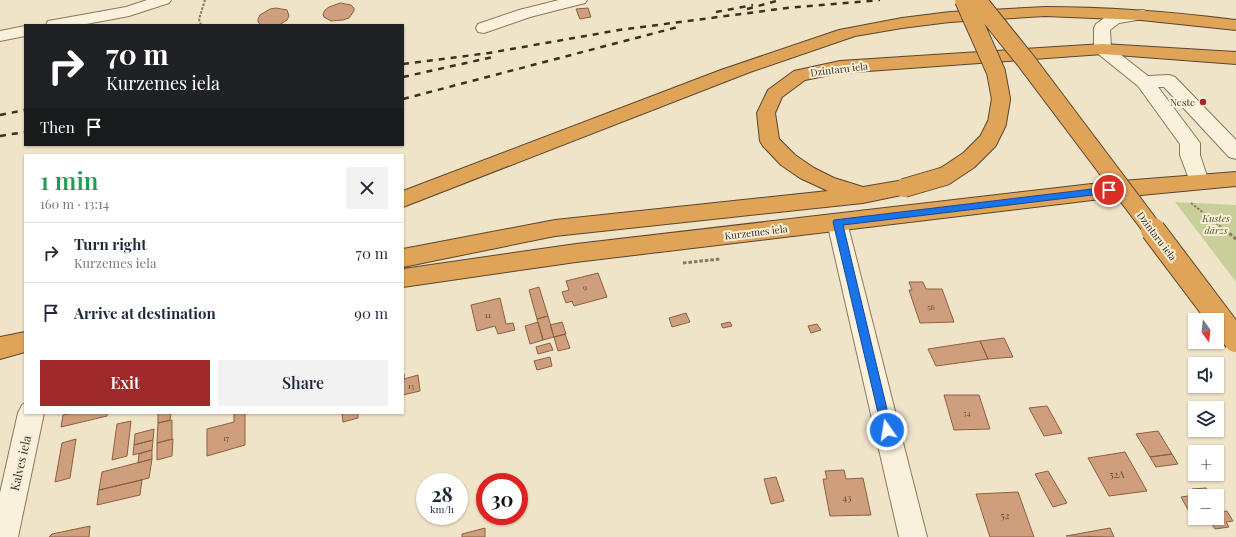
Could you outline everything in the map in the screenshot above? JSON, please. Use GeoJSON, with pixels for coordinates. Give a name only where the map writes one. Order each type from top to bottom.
{"type":"FeatureCollection","features":[{"type":"Feature","properties":{"kind":"highway"},"geometry":{"type":"LineString","coordinates":[[404,258],[555,228],[864,195],[904,188],[945,176],[970,160],[988,142],[997,122],[1001,99],[996,72],[964,0]]}},
{"type":"Feature","properties":{"kind":"highway","name":"Dzintaru iela"},"geometry":{"type":"LineString","coordinates":[[976,0],[1026,61],[1236,340]]}},
{"type":"Feature","properties":{"kind":"highway"},"geometry":{"type":"LineString","coordinates":[[404,199],[724,75],[794,50],[853,32],[923,19],[1000,12],[1070,11],[1150,14],[1236,25]]}},
{"type":"Feature","properties":{"kind":"highway","name":"Dzintaru iela"},"geometry":{"type":"LineString","coordinates":[[864,195],[828,183],[807,173],[788,160],[770,141],[766,113],[774,94],[800,75],[840,67],[1103,49],[1210,55],[1236,58]]}},
{"type":"Feature","properties":{"kind":"highway","name":"Kurzemes iela"},"geometry":{"type":"LineString","coordinates":[[404,278],[576,253],[1109,190],[1236,179]]}},
{"type":"Feature","properties":{"kind":"highway"},"geometry":{"type":"LineString","coordinates":[[0,348],[24,342]]}},
{"type":"Feature","properties":{"kind":"street"},"geometry":{"type":"LineString","coordinates":[[59,24],[129,11],[163,0]]}},
{"type":"Feature","properties":{"kind":"street"},"geometry":{"type":"LineString","coordinates":[[484,28],[525,13],[579,0]]}},
{"type":"Feature","properties":{"kind":"street"},"geometry":{"type":"LineString","coordinates":[[1150,14],[1114,19],[1102,28],[1103,49],[1144,82],[1190,143],[1190,155],[1199,182]]}},
{"type":"Feature","properties":{"kind":"street"},"geometry":{"type":"LineString","coordinates":[[0,36],[24,31]]}},
{"type":"Feature","properties":{"kind":"street"},"geometry":{"type":"LineString","coordinates":[[1144,82],[1169,81],[1228,134],[1236,152]]}},
{"type":"Feature","properties":{"kind":"street"},"geometry":{"type":"LineString","coordinates":[[838,222],[913,537]]}},
{"type":"Feature","properties":{"kind":"street","name":"Kalves iela"},"geometry":{"type":"LineString","coordinates":[[4,537],[31,414]]}},
{"type":"Feature","properties":{"kind":"path"},"geometry":{"type":"LineString","coordinates":[[201,24],[199,18],[205,0]]}},
{"type":"Feature","properties":{"kind":"path"},"geometry":{"type":"LineString","coordinates":[[1186,199],[1236,239]]}},
{"type":"Feature","properties":{"kind":"green space","name":"Kustes dārzs"},"geometry":{"type":"Polygon","coordinates":[[[1175,202],[1236,205],[1236,282],[1175,202]]]}},
{"type":"Feature","properties":{"kind":"building"},"geometry":{"type":"Polygon","coordinates":[[[340,3],[351,5],[354,8],[354,11],[349,18],[331,21],[324,17],[323,14],[325,10],[340,3]]]}},
{"type":"Feature","properties":{"kind":"building"},"geometry":{"type":"Polygon","coordinates":[[[276,8],[287,10],[289,16],[287,20],[281,24],[260,24],[258,19],[260,15],[270,9],[276,8]]]}},
{"type":"Feature","properties":{"kind":"building"},"geometry":{"type":"Polygon","coordinates":[[[588,8],[591,17],[580,19],[576,9],[588,8]]]}},
{"type":"Feature","properties":{"kind":"building"},"geometry":{"type":"Polygon","coordinates":[[[598,273],[607,297],[574,306],[572,301],[566,303],[562,292],[569,290],[566,281],[598,273]]]}},
{"type":"Feature","properties":{"kind":"building"},"geometry":{"type":"Polygon","coordinates":[[[909,282],[923,282],[926,289],[942,289],[954,322],[920,323],[909,290],[912,290],[909,282]]]}},
{"type":"Feature","properties":{"kind":"building"},"geometry":{"type":"Polygon","coordinates":[[[539,287],[548,316],[537,319],[529,290],[539,287]]]}},
{"type":"Feature","properties":{"kind":"building"},"geometry":{"type":"Polygon","coordinates":[[[500,298],[506,324],[513,323],[515,330],[498,334],[495,326],[477,331],[471,305],[500,298]]]}},
{"type":"Feature","properties":{"kind":"building"},"geometry":{"type":"Polygon","coordinates":[[[686,313],[690,322],[672,327],[669,318],[686,313]]]}},
{"type":"Feature","properties":{"kind":"building"},"geometry":{"type":"Polygon","coordinates":[[[548,316],[554,337],[543,340],[537,319],[548,316]]]}},
{"type":"Feature","properties":{"kind":"building"},"geometry":{"type":"Polygon","coordinates":[[[538,322],[543,340],[530,344],[525,326],[538,322]]]}},
{"type":"Feature","properties":{"kind":"building"},"geometry":{"type":"Polygon","coordinates":[[[562,322],[566,334],[554,337],[550,325],[562,322]]]}},
{"type":"Feature","properties":{"kind":"building"},"geometry":{"type":"Polygon","coordinates":[[[730,322],[732,326],[723,328],[721,324],[730,322]]]}},
{"type":"Feature","properties":{"kind":"building"},"geometry":{"type":"Polygon","coordinates":[[[817,324],[821,330],[811,333],[808,326],[817,324]]]}},
{"type":"Feature","properties":{"kind":"building"},"geometry":{"type":"Polygon","coordinates":[[[565,334],[570,348],[558,351],[554,337],[565,334]]]}},
{"type":"Feature","properties":{"kind":"building"},"geometry":{"type":"Polygon","coordinates":[[[1004,338],[1013,357],[988,359],[980,341],[1004,338]]]}},
{"type":"Feature","properties":{"kind":"building"},"geometry":{"type":"Polygon","coordinates":[[[980,341],[988,359],[936,366],[928,349],[980,341]]]}},
{"type":"Feature","properties":{"kind":"building"},"geometry":{"type":"Polygon","coordinates":[[[550,343],[553,350],[538,354],[536,347],[550,343]]]}},
{"type":"Feature","properties":{"kind":"building"},"geometry":{"type":"Polygon","coordinates":[[[550,357],[552,366],[537,370],[534,361],[550,357]]]}},
{"type":"Feature","properties":{"kind":"building"},"geometry":{"type":"Polygon","coordinates":[[[418,375],[420,391],[404,395],[404,379],[418,375]]]}},
{"type":"Feature","properties":{"kind":"building"},"geometry":{"type":"Polygon","coordinates":[[[944,395],[979,395],[990,429],[954,430],[944,395]]]}},
{"type":"Feature","properties":{"kind":"building"},"geometry":{"type":"Polygon","coordinates":[[[1047,406],[1062,433],[1044,436],[1029,408],[1047,406]]]}},
{"type":"Feature","properties":{"kind":"building"},"geometry":{"type":"Polygon","coordinates":[[[107,414],[107,416],[61,427],[63,415],[107,414]]]}},
{"type":"Feature","properties":{"kind":"building"},"geometry":{"type":"Polygon","coordinates":[[[158,414],[171,414],[170,420],[158,423],[158,414]]]}},
{"type":"Feature","properties":{"kind":"building"},"geometry":{"type":"Polygon","coordinates":[[[234,414],[245,414],[245,445],[207,456],[207,429],[234,422],[234,414]]]}},
{"type":"Feature","properties":{"kind":"building"},"geometry":{"type":"Polygon","coordinates":[[[342,414],[358,414],[358,418],[343,422],[342,414]]]}},
{"type":"Feature","properties":{"kind":"building"},"geometry":{"type":"Polygon","coordinates":[[[172,420],[172,439],[157,443],[158,423],[172,420]]]}},
{"type":"Feature","properties":{"kind":"building"},"geometry":{"type":"Polygon","coordinates":[[[131,421],[127,456],[112,460],[117,424],[131,421]]]}},
{"type":"Feature","properties":{"kind":"building"},"geometry":{"type":"Polygon","coordinates":[[[154,429],[153,440],[134,445],[135,434],[154,429]]]}},
{"type":"Feature","properties":{"kind":"building"},"geometry":{"type":"Polygon","coordinates":[[[1158,431],[1172,454],[1150,457],[1136,434],[1158,431]]]}},
{"type":"Feature","properties":{"kind":"building"},"geometry":{"type":"Polygon","coordinates":[[[76,439],[70,478],[55,482],[62,443],[76,439]]]}},
{"type":"Feature","properties":{"kind":"building"},"geometry":{"type":"Polygon","coordinates":[[[173,439],[172,456],[157,460],[157,443],[173,439]]]}},
{"type":"Feature","properties":{"kind":"building"},"geometry":{"type":"Polygon","coordinates":[[[153,440],[152,450],[133,455],[134,445],[153,440]]]}},
{"type":"Feature","properties":{"kind":"building"},"geometry":{"type":"Polygon","coordinates":[[[152,450],[152,459],[138,463],[139,454],[152,450]]]}},
{"type":"Feature","properties":{"kind":"building"},"geometry":{"type":"Polygon","coordinates":[[[1125,452],[1147,491],[1109,496],[1088,458],[1125,452]]]}},
{"type":"Feature","properties":{"kind":"building"},"geometry":{"type":"Polygon","coordinates":[[[1172,454],[1178,464],[1156,467],[1150,457],[1172,454]]]}},
{"type":"Feature","properties":{"kind":"building"},"geometry":{"type":"Polygon","coordinates":[[[152,459],[149,478],[99,490],[102,472],[152,459]]]}},
{"type":"Feature","properties":{"kind":"building"},"geometry":{"type":"Polygon","coordinates":[[[844,470],[846,479],[863,478],[871,515],[830,516],[823,479],[827,479],[825,471],[844,470]]]}},
{"type":"Feature","properties":{"kind":"building"},"geometry":{"type":"Polygon","coordinates":[[[1048,471],[1067,503],[1053,507],[1035,474],[1048,471]]]}},
{"type":"Feature","properties":{"kind":"building"},"geometry":{"type":"Polygon","coordinates":[[[776,477],[784,501],[771,504],[764,479],[776,477]]]}},
{"type":"Feature","properties":{"kind":"building"},"geometry":{"type":"Polygon","coordinates":[[[142,480],[140,495],[97,505],[99,490],[142,480]]]}},
{"type":"Feature","properties":{"kind":"building"},"geometry":{"type":"Polygon","coordinates":[[[1018,492],[1034,537],[990,537],[976,494],[1018,492]]]}},
{"type":"Feature","properties":{"kind":"building"},"geometry":{"type":"Polygon","coordinates":[[[1188,496],[1188,510],[1181,497],[1188,496]]]}},
{"type":"Feature","properties":{"kind":"building"},"geometry":{"type":"Polygon","coordinates":[[[1227,511],[1233,521],[1226,522],[1229,527],[1215,529],[1212,525],[1224,525],[1224,512],[1227,511]]]}},
{"type":"Feature","properties":{"kind":"building"},"geometry":{"type":"Polygon","coordinates":[[[90,526],[89,537],[49,537],[52,534],[90,526]]]}},
{"type":"Feature","properties":{"kind":"building"},"geometry":{"type":"Polygon","coordinates":[[[485,528],[485,537],[462,537],[462,534],[485,528]]]}},
{"type":"Feature","properties":{"kind":"building"},"geometry":{"type":"Polygon","coordinates":[[[1110,528],[1114,537],[1066,536],[1110,528]]]}},
{"type":"Feature","properties":{"kind":"railway"},"geometry":{"type":"LineString","coordinates":[[747,9],[780,0]]}},
{"type":"Feature","properties":{"kind":"railway"},"geometry":{"type":"LineString","coordinates":[[404,64],[489,53],[619,30],[787,8],[880,0]]}},
{"type":"Feature","properties":{"kind":"railway"},"geometry":{"type":"LineString","coordinates":[[716,12],[753,5]]}},
{"type":"Feature","properties":{"kind":"railway"},"geometry":{"type":"LineString","coordinates":[[404,99],[678,27]]}},
{"type":"Feature","properties":{"kind":"railway"},"geometry":{"type":"LineString","coordinates":[[404,77],[493,57]]}},
{"type":"Feature","properties":{"kind":"railway"},"geometry":{"type":"LineString","coordinates":[[0,115],[24,110]]}},
{"type":"Feature","properties":{"kind":"railway"},"geometry":{"type":"LineString","coordinates":[[0,136],[24,132]]}},
{"type":"Feature","properties":{"kind":"place","name":"Neste"},"geometry":{"type":"Point","coordinates":[1203,102]}},
{"type":"Feature","properties":{"kind":"route"},"geometry":{"type":"LineString","coordinates":[[887,430],[838,222],[1109,190]]}}]}
